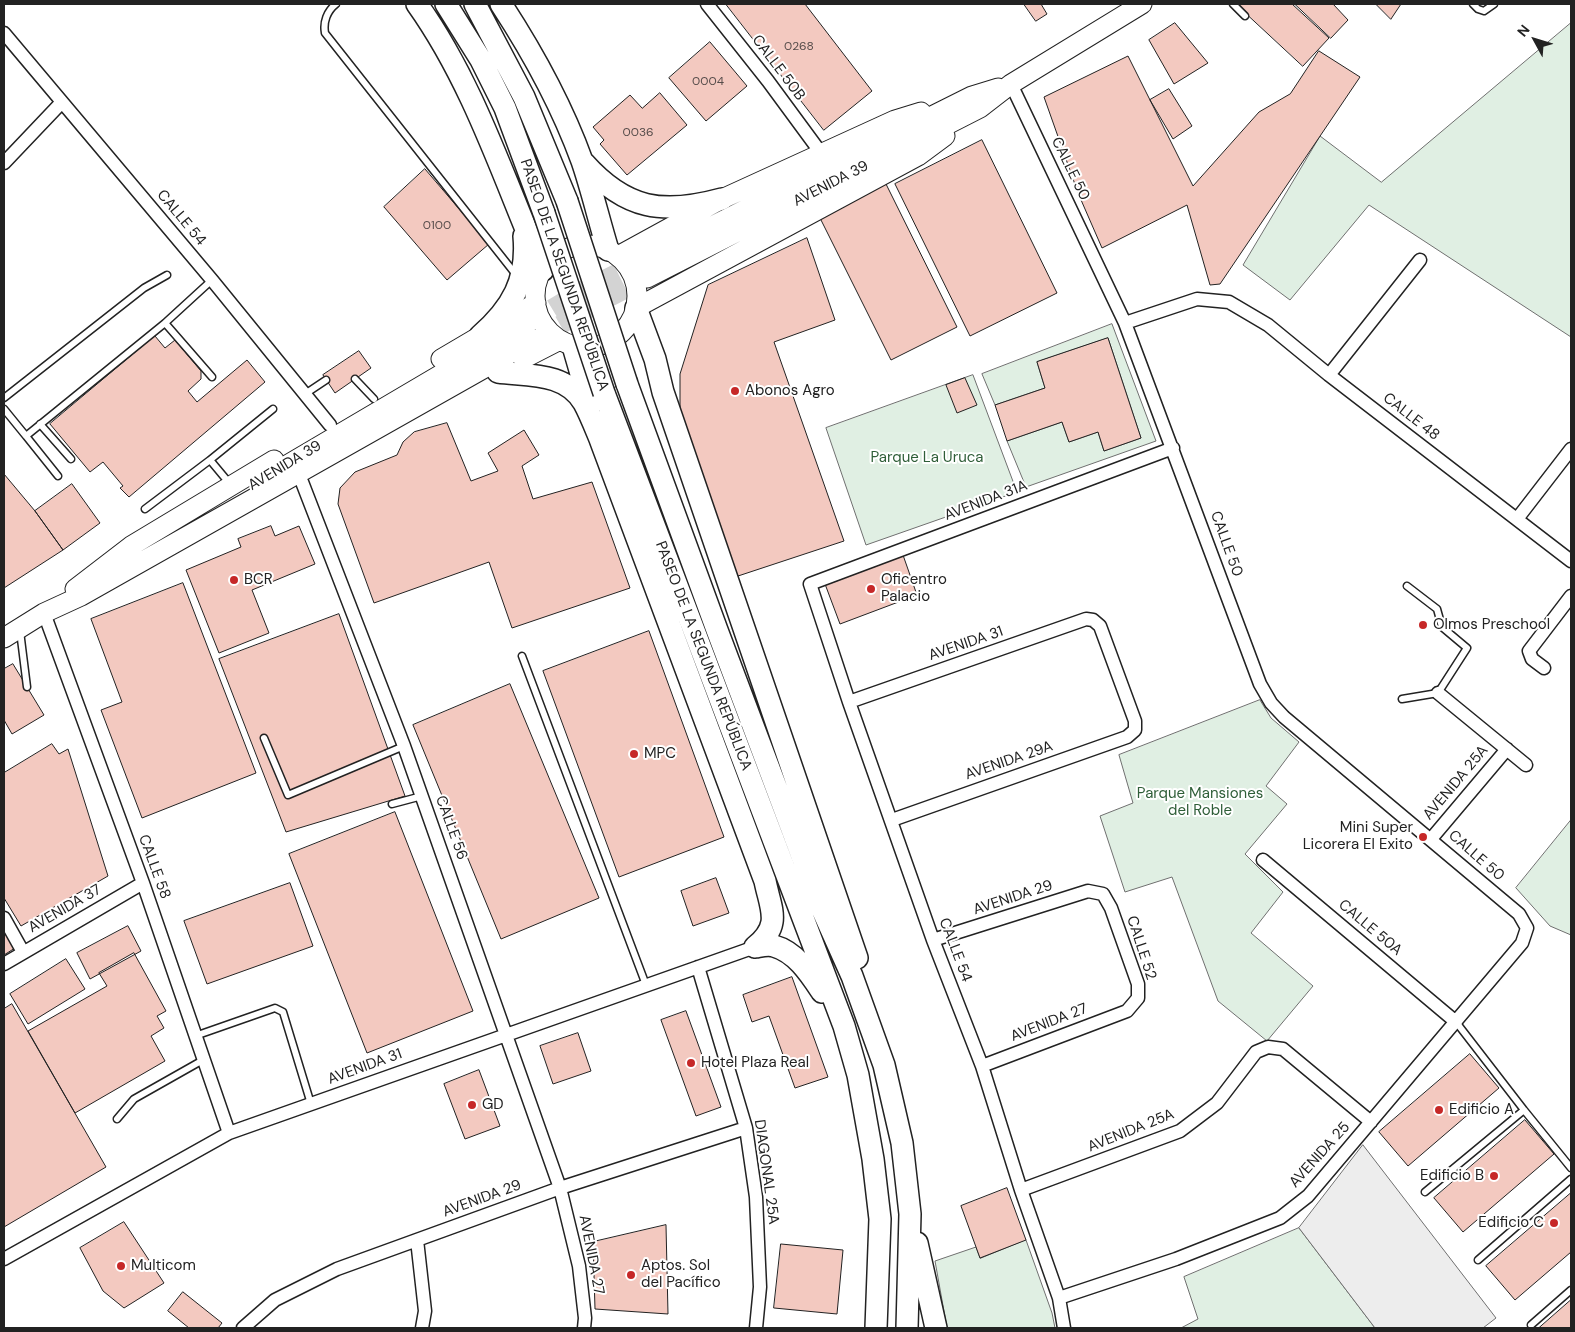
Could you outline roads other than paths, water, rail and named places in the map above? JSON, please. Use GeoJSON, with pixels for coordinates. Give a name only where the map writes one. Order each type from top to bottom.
{"type":"FeatureCollection","features":[{"type":"Feature","properties":{"kind":"highway"},"geometry":{"type":"LineString","coordinates":[[417,4],[433,25],[488,133],[519,216],[543,270]]}},
{"type":"Feature","properties":{"kind":"highway","name":"PASEO DE LA SEGUNDA REPÚBLICA"},"geometry":{"type":"LineString","coordinates":[[446,4],[481,60],[505,108],[544,213],[604,393],[844,1026],[858,1075],[873,1159],[880,1219],[876,1328]]}},
{"type":"Feature","properties":{"kind":"highway","name":"PASEO DE LA SEGUNDA REPÚBLICA"},"geometry":{"type":"LineString","coordinates":[[475,4],[524,97],[567,201],[627,384],[731,668],[822,909],[852,976],[884,1065],[902,1143],[910,1214],[907,1328]]}},
{"type":"Feature","properties":{"kind":"highway"},"geometry":{"type":"LineString","coordinates":[[501,4],[523,37],[552,92],[582,161],[613,253]]}},
{"type":"Feature","properties":{"kind":"highway"},"geometry":{"type":"LineString","coordinates":[[582,161],[606,185],[621,195],[645,205],[671,208],[697,206],[722,199]]}},
{"type":"Feature","properties":{"kind":"highway"},"geometry":{"type":"LineString","coordinates":[[480,336],[511,302],[520,280],[525,259],[524,237],[519,216]]}},
{"type":"Feature","properties":{"kind":"highway"},"geometry":{"type":"LineString","coordinates":[[636,308],[655,359],[663,392],[860,966],[884,1065]]}},
{"type":"Feature","properties":{"kind":"highway"},"geometry":{"type":"LineString","coordinates":[[566,343],[765,881],[773,922],[770,931],[755,947]]}},
{"type":"Feature","properties":{"kind":"highway"},"geometry":{"type":"LineString","coordinates":[[498,372],[540,376],[557,380],[575,391],[584,402],[600,439]]}},
{"type":"Feature","properties":{"kind":"highway"},"geometry":{"type":"LineString","coordinates":[[765,881],[825,979]]}},
{"type":"Feature","properties":{"kind":"highway"},"geometry":{"type":"LineString","coordinates":[[755,947],[773,945],[792,955],[812,977],[844,1026]]}},
{"type":"Feature","properties":{"kind":"highway"},"geometry":{"type":"LineString","coordinates":[[910,1214],[936,1328]]}},
{"type":"Feature","properties":{"kind":"main road","name":"AVENIDA 39"},"geometry":{"type":"LineString","coordinates":[[644,270],[1011,84],[1142,4]]}},
{"type":"Feature","properties":{"kind":"main road"},"geometry":{"type":"LineString","coordinates":[[613,253],[722,199],[895,120],[976,102]]}},
{"type":"Feature","properties":{"kind":"main road"},"geometry":{"type":"LineString","coordinates":[[636,308],[918,156],[976,102]]}},
{"type":"Feature","properties":{"kind":"main road"},"geometry":{"type":"LineString","coordinates":[[579,246],[594,246],[613,253],[628,267],[635,280],[636,308],[629,325],[617,337],[602,345],[584,348],[566,343],[548,331],[540,318],[536,304],[536,286],[543,270],[552,258],[564,250],[579,246]]}},
{"type":"Feature","properties":{"kind":"main road"},"geometry":{"type":"LineString","coordinates":[[75,595],[130,546],[330,425],[536,304]]}},
{"type":"Feature","properties":{"kind":"main road","name":"AVENIDA 39"},"geometry":{"type":"LineString","coordinates":[[12,633],[532,331]]}},
{"type":"Feature","properties":{"kind":"main road"},"geometry":{"type":"LineString","coordinates":[[75,595],[144,568],[498,372],[566,343]]}},
{"type":"Feature","properties":{"kind":"street","name":"CALLE 50B"},"geometry":{"type":"LineString","coordinates":[[708,4],[821,153]]}},
{"type":"Feature","properties":{"kind":"street","name":"CALLE 54"},"geometry":{"type":"LineString","coordinates":[[4,33],[212,280],[330,425]]}},
{"type":"Feature","properties":{"kind":"street","name":"CALLE 50"},"geometry":{"type":"LineString","coordinates":[[1011,84],[1125,323],[1260,684],[1271,703],[1284,718],[1519,914],[1528,928]]}},
{"type":"Feature","properties":{"kind":"street"},"geometry":{"type":"LineString","coordinates":[[4,163],[62,102]]}},
{"type":"Feature","properties":{"kind":"street"},"geometry":{"type":"LineString","coordinates":[[1329,375],[1420,260]]}},
{"type":"Feature","properties":{"kind":"street","name":"CALLE 48"},"geometry":{"type":"LineString","coordinates":[[1125,323],[1197,299],[1229,302],[1268,326],[1571,561]]}},
{"type":"Feature","properties":{"kind":"street","name":"AVENIDA 31A"},"geometry":{"type":"LineString","coordinates":[[810,584],[1173,448]]}},
{"type":"Feature","properties":{"kind":"street"},"geometry":{"type":"LineString","coordinates":[[1517,520],[1571,449]]}},
{"type":"Feature","properties":{"kind":"street","name":"CALLE 56"},"geometry":{"type":"LineString","coordinates":[[302,482],[404,746],[507,1033],[560,1188]]}},
{"type":"Feature","properties":{"kind":"street","name":"CALLE 54"},"geometry":{"type":"LineString","coordinates":[[810,584],[849,702],[933,940],[982,1066],[1021,1190],[1059,1298],[1064,1328]]}},
{"type":"Feature","properties":{"kind":"street"},"geometry":{"type":"LineString","coordinates":[[1544,668],[1532,659],[1529,651],[1571,596]]}},
{"type":"Feature","properties":{"kind":"street","name":"CALLE 58"},"geometry":{"type":"LineString","coordinates":[[44,613],[143,883],[229,1133]]}},
{"type":"Feature","properties":{"kind":"street","name":"AVENIDA 31"},"geometry":{"type":"LineString","coordinates":[[849,702],[1086,619],[1093,620],[1100,626],[1135,721],[1134,730]]}},
{"type":"Feature","properties":{"kind":"street"},"geometry":{"type":"LineString","coordinates":[[1438,693],[1526,765]]}},
{"type":"Feature","properties":{"kind":"street","name":"AVENIDA 29A"},"geometry":{"type":"LineString","coordinates":[[892,820],[1127,737],[1134,730]]}},
{"type":"Feature","properties":{"kind":"street","name":"AVENIDA 25A"},"geometry":{"type":"LineString","coordinates":[[1430,839],[1507,749]]}},
{"type":"Feature","properties":{"kind":"street","name":"CALLE 50A"},"geometry":{"type":"LineString","coordinates":[[1263,860],[1456,1022]]}},
{"type":"Feature","properties":{"kind":"street","name":"AVENIDA 37"},"geometry":{"type":"LineString","coordinates":[[4,964],[143,883]]}},
{"type":"Feature","properties":{"kind":"street","name":"AVENIDA 29"},"geometry":{"type":"LineString","coordinates":[[933,940],[1088,891],[1104,894]]}},
{"type":"Feature","properties":{"kind":"street","name":"CALLE 52"},"geometry":{"type":"LineString","coordinates":[[1104,894],[1112,908],[1138,984],[1138,998],[1127,1011]]}},
{"type":"Feature","properties":{"kind":"street"},"geometry":{"type":"LineString","coordinates":[[4,918],[23,952]]}},
{"type":"Feature","properties":{"kind":"street","name":"AVENIDA 25"},"geometry":{"type":"LineString","coordinates":[[1059,1298],[1176,1259],[1280,1218],[1308,1196],[1522,943],[1528,928]]}},
{"type":"Feature","properties":{"kind":"street","name":"AVENIDA 31"},"geometry":{"type":"LineString","coordinates":[[4,1259],[229,1133],[507,1033],[755,947]]}},
{"type":"Feature","properties":{"kind":"street","name":"DIAGONAL 25A"},"geometry":{"type":"LineString","coordinates":[[698,967],[746,1128],[756,1197],[760,1287],[756,1328]]}},
{"type":"Feature","properties":{"kind":"street","name":"AVENIDA 27"},"geometry":{"type":"LineString","coordinates":[[982,1066],[1127,1011]]}},
{"type":"Feature","properties":{"kind":"street","name":"AVENIDA 25A"},"geometry":{"type":"LineString","coordinates":[[1021,1190],[1180,1130],[1216,1103],[1256,1052],[1268,1047],[1283,1049],[1371,1122]]}},
{"type":"Feature","properties":{"kind":"street","name":"AVENIDA 29"},"geometry":{"type":"LineString","coordinates":[[243,1328],[275,1300],[337,1269],[560,1188],[746,1128]]}},
{"type":"Feature","properties":{"kind":"street","name":"AVENIDA 27"},"geometry":{"type":"LineString","coordinates":[[560,1188],[579,1266],[585,1318],[584,1328]]}},
{"type":"Feature","properties":{"kind":"street"},"geometry":{"type":"LineString","coordinates":[[417,1240],[425,1311],[422,1328]]}},
{"type":"Feature","properties":{"kind":"lane"},"geometry":{"type":"LineString","coordinates":[[336,4],[331,8],[324,24],[325,33],[520,280]]}},
{"type":"Feature","properties":{"kind":"lane"},"geometry":{"type":"LineString","coordinates":[[1232,4],[1245,16]]}},
{"type":"Feature","properties":{"kind":"lane"},"geometry":{"type":"LineString","coordinates":[[1473,4],[1484,11],[1494,4]]}},
{"type":"Feature","properties":{"kind":"lane"},"geometry":{"type":"LineString","coordinates":[[4,398],[144,288],[167,275]]}},
{"type":"Feature","properties":{"kind":"lane"},"geometry":{"type":"LineString","coordinates":[[26,436],[165,323],[212,280]]}},
{"type":"Feature","properties":{"kind":"lane"},"geometry":{"type":"LineString","coordinates":[[165,323],[212,377]]}},
{"type":"Feature","properties":{"kind":"lane"},"geometry":{"type":"LineString","coordinates":[[356,379],[374,399]]}},
{"type":"Feature","properties":{"kind":"lane"},"geometry":{"type":"LineString","coordinates":[[305,394],[326,380]]}},
{"type":"Feature","properties":{"kind":"lane"},"geometry":{"type":"LineString","coordinates":[[4,409],[58,476]]}},
{"type":"Feature","properties":{"kind":"lane"},"geometry":{"type":"LineString","coordinates":[[145,509],[273,409]]}},
{"type":"Feature","properties":{"kind":"lane"},"geometry":{"type":"LineString","coordinates":[[40,424],[72,458]]}},
{"type":"Feature","properties":{"kind":"lane"},"geometry":{"type":"LineString","coordinates":[[210,460],[232,486]]}},
{"type":"Feature","properties":{"kind":"lane"},"geometry":{"type":"LineString","coordinates":[[1402,699],[1438,693],[1467,648],[1442,627],[1437,609],[1408,586]]}},
{"type":"Feature","properties":{"kind":"lane"},"geometry":{"type":"LineString","coordinates":[[12,633],[27,687]]}},
{"type":"Feature","properties":{"kind":"lane"},"geometry":{"type":"LineString","coordinates":[[522,656],[646,985]]}},
{"type":"Feature","properties":{"kind":"lane"},"geometry":{"type":"LineString","coordinates":[[264,738],[288,795],[404,746]]}},
{"type":"Feature","properties":{"kind":"lane"},"geometry":{"type":"LineString","coordinates":[[392,804],[422,796]]}},
{"type":"Feature","properties":{"kind":"lane"},"geometry":{"type":"LineString","coordinates":[[195,1036],[275,1008],[283,1012],[311,1104]]}},
{"type":"Feature","properties":{"kind":"lane"},"geometry":{"type":"LineString","coordinates":[[1456,1022],[1571,1168]]}},
{"type":"Feature","properties":{"kind":"lane"},"geometry":{"type":"LineString","coordinates":[[117,1119],[134,1099],[204,1060]]}},
{"type":"Feature","properties":{"kind":"lane"},"geometry":{"type":"LineString","coordinates":[[1426,1192],[1524,1110]]}},
{"type":"Feature","properties":{"kind":"lane"},"geometry":{"type":"LineString","coordinates":[[1478,1260],[1571,1179]]}},
{"type":"Feature","properties":{"kind":"lane"},"geometry":{"type":"LineString","coordinates":[[1531,1325],[1571,1290]]}},
{"type":"Feature","properties":{"kind":"tunnel"},"geometry":{"type":"LineString","coordinates":[[528,323],[583,290],[640,262]]}},
{"type":"Feature","properties":{"kind":"tunnel"},"geometry":{"type":"LineString","coordinates":[[536,339],[591,307],[647,278]]}},
{"type":"Feature","properties":{"kind":"place","name":"Abonos Agro"},"geometry":{"type":"Point","coordinates":[735,391]}},
{"type":"Feature","properties":{"kind":"place","name":"BCR"},"geometry":{"type":"Point","coordinates":[234,580]}},
{"type":"Feature","properties":{"kind":"place","name":"Oficentro Palacio"},"geometry":{"type":"Point","coordinates":[871,589]}},
{"type":"Feature","properties":{"kind":"place","name":"Olmos Preschool"},"geometry":{"type":"Point","coordinates":[1423,625]}},
{"type":"Feature","properties":{"kind":"place","name":"MPC"},"geometry":{"type":"Point","coordinates":[634,754]}},
{"type":"Feature","properties":{"kind":"place","name":"Mini Super Licorera El Exito"},"geometry":{"type":"Point","coordinates":[1423,837]}},
{"type":"Feature","properties":{"kind":"place","name":"Hotel Plaza Real"},"geometry":{"type":"Point","coordinates":[691,1063]}},
{"type":"Feature","properties":{"kind":"place","name":"GD"},"geometry":{"type":"Point","coordinates":[472,1105]}},
{"type":"Feature","properties":{"kind":"place","name":"Edificio A"},"geometry":{"type":"Point","coordinates":[1439,1110]}},
{"type":"Feature","properties":{"kind":"place","name":"Edificio B"},"geometry":{"type":"Point","coordinates":[1494,1176]}},
{"type":"Feature","properties":{"kind":"place","name":"Edificio C"},"geometry":{"type":"Point","coordinates":[1554,1223]}},
{"type":"Feature","properties":{"kind":"place","name":"Multicom"},"geometry":{"type":"Point","coordinates":[121,1266]}},
{"type":"Feature","properties":{"kind":"place","name":"Aptos. Sol del Pacífico"},"geometry":{"type":"Point","coordinates":[631,1275]}},
{"type":"Feature","properties":{"kind":"park label","name":"Parque La Uruca"},"geometry":{"type":"Point","coordinates":[927,458]}},
{"type":"Feature","properties":{"kind":"park label","name":"Parque Mansiones del Roble"},"geometry":{"type":"Point","coordinates":[1200,802]}}]}
